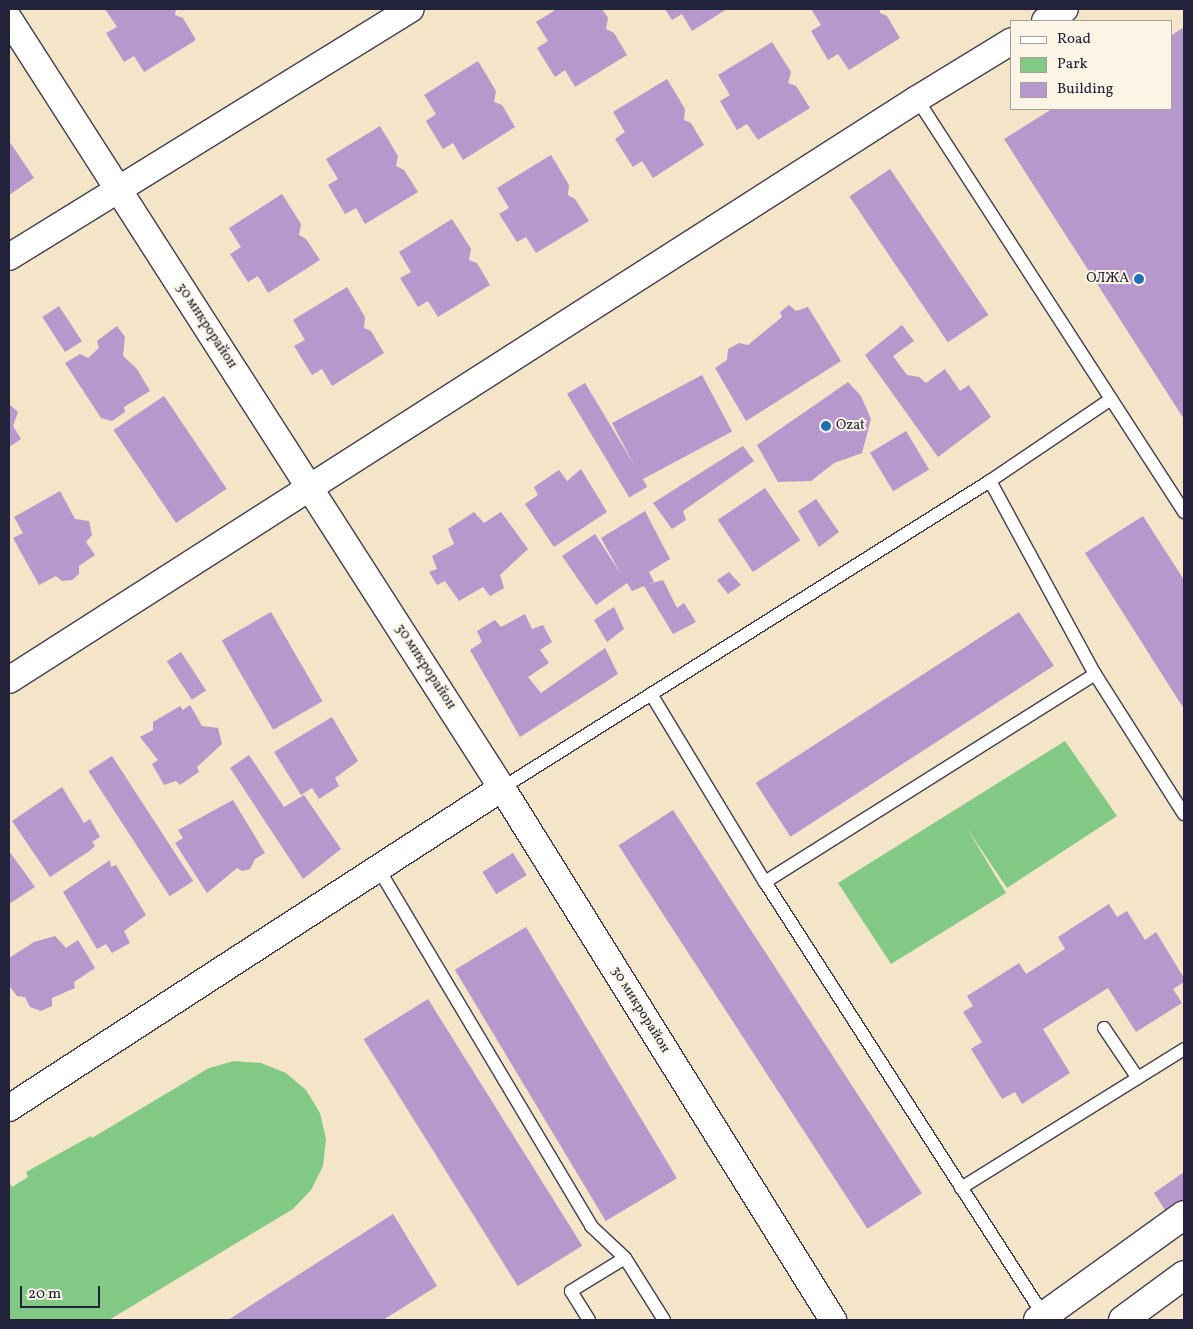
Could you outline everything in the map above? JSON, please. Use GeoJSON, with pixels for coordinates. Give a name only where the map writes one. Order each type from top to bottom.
{"type":"FeatureCollection","features":[{"type":"Feature","properties":{"kind":"main road"},"geometry":{"type":"LineString","coordinates":[[1041,1318],[1184,1215]]}},
{"type":"Feature","properties":{"kind":"main road"},"geometry":{"type":"LineString","coordinates":[[1123,1320],[1184,1275]]}},
{"type":"Feature","properties":{"kind":"street"},"geometry":{"type":"LineString","coordinates":[[9,256],[410,9]]}},
{"type":"Feature","properties":{"kind":"street"},"geometry":{"type":"LineString","coordinates":[[1047,20],[1065,9]]}},
{"type":"Feature","properties":{"kind":"street","name":"30 микрорайон"},"geometry":{"type":"LineString","coordinates":[[9,19],[502,788],[833,1320]]}},
{"type":"Feature","properties":{"kind":"street"},"geometry":{"type":"LineString","coordinates":[[9,680],[917,99],[1010,42]]}},
{"type":"Feature","properties":{"kind":"street"},"geometry":{"type":"LineString","coordinates":[[9,1108],[502,788]]}},
{"type":"Feature","properties":{"kind":"lane"},"geometry":{"type":"LineString","coordinates":[[917,99],[1111,398],[1177,505],[1184,512]]}},
{"type":"Feature","properties":{"kind":"lane"},"geometry":{"type":"LineString","coordinates":[[502,788],[990,481],[1111,398]]}},
{"type":"Feature","properties":{"kind":"lane"},"geometry":{"type":"LineString","coordinates":[[990,481],[1095,674],[1184,814]]}},
{"type":"Feature","properties":{"kind":"lane"},"geometry":{"type":"LineString","coordinates":[[765,882],[1095,674]]}},
{"type":"Feature","properties":{"kind":"lane"},"geometry":{"type":"LineString","coordinates":[[651,694],[765,882],[961,1188],[1041,1318]]}},
{"type":"Feature","properties":{"kind":"lane"},"geometry":{"type":"LineString","coordinates":[[378,868],[591,1226],[625,1258],[664,1320]]}},
{"type":"Feature","properties":{"kind":"lane"},"geometry":{"type":"LineString","coordinates":[[1104,1028],[1137,1077]]}},
{"type":"Feature","properties":{"kind":"lane"},"geometry":{"type":"LineString","coordinates":[[961,1188],[1184,1048]]}},
{"type":"Feature","properties":{"kind":"lane"},"geometry":{"type":"LineString","coordinates":[[589,1320],[571,1291],[625,1258]]}},
{"type":"Feature","properties":{"kind":"green space"},"geometry":{"type":"Polygon","coordinates":[[[1065,741],[1117,816],[1007,888],[966,827],[1006,893],[891,964],[838,883],[1065,741]]]}},
{"type":"Feature","properties":{"kind":"green space"},"geometry":{"type":"Polygon","coordinates":[[[234,1061],[261,1063],[286,1073],[306,1090],[320,1113],[326,1139],[323,1166],[311,1190],[293,1209],[109,1320],[9,1320],[9,1182],[12,1187],[28,1177],[26,1172],[91,1136],[92,1138],[209,1068],[234,1061]]]}},
{"type":"Feature","properties":{"kind":"building"},"geometry":{"type":"Polygon","coordinates":[[[105,9],[176,9],[175,15],[183,18],[196,40],[144,72],[134,56],[124,62],[106,33],[117,27],[105,9]]]}},
{"type":"Feature","properties":{"kind":"building"},"geometry":{"type":"Polygon","coordinates":[[[557,9],[602,9],[608,18],[606,29],[614,33],[627,55],[575,87],[565,70],[555,77],[537,48],[548,41],[536,22],[557,9]]]}},
{"type":"Feature","properties":{"kind":"building"},"geometry":{"type":"Polygon","coordinates":[[[665,9],[727,9],[692,31],[682,14],[672,20],[665,9]]]}},
{"type":"Feature","properties":{"kind":"building"},"geometry":{"type":"Polygon","coordinates":[[[811,9],[880,9],[880,13],[887,16],[900,38],[849,70],[838,54],[828,60],[811,31],[821,25],[811,9]]]}},
{"type":"Feature","properties":{"kind":"building","name":"ОЛЖА"},"geometry":{"type":"Polygon","coordinates":[[[1184,27],[1184,419],[1004,139],[1050,110],[1173,110],[1173,34],[1184,27]]]}},
{"type":"Feature","properties":{"kind":"building"},"geometry":{"type":"Polygon","coordinates":[[[772,42],[791,72],[788,83],[796,86],[810,108],[758,140],[747,124],[737,130],[720,101],[730,95],[718,75],[772,42]]]}},
{"type":"Feature","properties":{"kind":"building"},"geometry":{"type":"Polygon","coordinates":[[[478,61],[496,91],[494,102],[502,105],[515,127],[463,160],[453,143],[443,149],[426,121],[436,114],[424,95],[478,61]]]}},
{"type":"Feature","properties":{"kind":"building"},"geometry":{"type":"Polygon","coordinates":[[[667,79],[685,109],[684,120],[691,123],[704,145],[653,178],[642,161],[633,167],[615,139],[625,132],[613,112],[667,79]]]}},
{"type":"Feature","properties":{"kind":"building"},"geometry":{"type":"Polygon","coordinates":[[[380,126],[398,156],[396,166],[404,170],[418,192],[365,224],[356,208],[345,214],[328,185],[338,179],[326,159],[380,126]]]}},
{"type":"Feature","properties":{"kind":"building"},"geometry":{"type":"Polygon","coordinates":[[[9,141],[34,178],[9,195],[9,141]]]}},
{"type":"Feature","properties":{"kind":"building"},"geometry":{"type":"Polygon","coordinates":[[[551,155],[569,185],[568,195],[575,199],[589,221],[536,253],[526,237],[517,242],[499,214],[509,208],[497,188],[551,155]]]}},
{"type":"Feature","properties":{"kind":"building"},"geometry":{"type":"Polygon","coordinates":[[[890,169],[988,315],[948,342],[849,196],[890,169]]]}},
{"type":"Feature","properties":{"kind":"building"},"geometry":{"type":"Polygon","coordinates":[[[282,194],[301,224],[299,235],[306,239],[320,260],[268,293],[258,276],[248,282],[230,254],[241,247],[229,228],[282,194]]]}},
{"type":"Feature","properties":{"kind":"building"},"geometry":{"type":"Polygon","coordinates":[[[452,219],[471,249],[469,260],[477,263],[490,285],[438,317],[428,301],[418,307],[400,278],[411,272],[399,252],[452,219]]]}},
{"type":"Feature","properties":{"kind":"building"},"geometry":{"type":"Polygon","coordinates":[[[347,287],[365,317],[364,328],[371,331],[384,353],[332,386],[322,369],[312,375],[294,346],[305,340],[293,320],[347,287]]]}},
{"type":"Feature","properties":{"kind":"building"},"geometry":{"type":"Polygon","coordinates":[[[789,305],[796,311],[808,307],[841,361],[746,421],[715,368],[727,360],[728,349],[739,343],[748,345],[782,317],[780,312],[789,305]]]}},
{"type":"Feature","properties":{"kind":"building"},"geometry":{"type":"Polygon","coordinates":[[[59,306],[82,341],[65,352],[42,317],[59,306]]]}},
{"type":"Feature","properties":{"kind":"building"},"geometry":{"type":"Polygon","coordinates":[[[902,325],[914,341],[893,356],[907,375],[919,377],[926,383],[945,369],[960,391],[969,385],[991,417],[938,457],[865,355],[902,325]]]}},
{"type":"Feature","properties":{"kind":"building"},"geometry":{"type":"Polygon","coordinates":[[[117,326],[125,337],[123,356],[137,369],[150,391],[124,407],[125,412],[112,421],[101,418],[65,363],[80,354],[88,358],[99,348],[97,341],[117,326]]]}},
{"type":"Feature","properties":{"kind":"building"},"geometry":{"type":"Polygon","coordinates":[[[702,375],[732,432],[642,479],[612,423],[702,375]]]}},
{"type":"Feature","properties":{"kind":"building","name":"Ozat"},"geometry":{"type":"Polygon","coordinates":[[[848,382],[861,396],[871,419],[862,453],[834,463],[811,481],[778,482],[757,445],[848,382]]]}},
{"type":"Feature","properties":{"kind":"building"},"geometry":{"type":"Polygon","coordinates":[[[585,383],[647,487],[629,498],[567,394],[585,383]]]}},
{"type":"Feature","properties":{"kind":"building"},"geometry":{"type":"Polygon","coordinates":[[[164,396],[227,489],[176,523],[113,430],[164,396]]]}},
{"type":"Feature","properties":{"kind":"building"},"geometry":{"type":"Polygon","coordinates":[[[9,404],[18,412],[13,426],[21,439],[9,447],[9,404]]]}},
{"type":"Feature","properties":{"kind":"building"},"geometry":{"type":"Polygon","coordinates":[[[906,431],[929,470],[893,491],[870,453],[906,431]]]}},
{"type":"Feature","properties":{"kind":"building"},"geometry":{"type":"Polygon","coordinates":[[[743,446],[754,461],[683,511],[686,520],[672,529],[653,503],[743,446]]]}},
{"type":"Feature","properties":{"kind":"building"},"geometry":{"type":"Polygon","coordinates":[[[581,469],[607,512],[554,547],[525,504],[538,495],[534,487],[559,470],[567,481],[581,469]]]}},
{"type":"Feature","properties":{"kind":"building"},"geometry":{"type":"Polygon","coordinates":[[[765,488],[800,540],[753,572],[718,520],[765,488]]]}},
{"type":"Feature","properties":{"kind":"building"},"geometry":{"type":"Polygon","coordinates":[[[60,491],[75,519],[89,521],[92,535],[86,542],[95,555],[79,566],[79,574],[72,580],[62,581],[56,576],[39,585],[13,538],[23,533],[14,517],[60,491]]]}},
{"type":"Feature","properties":{"kind":"building"},"geometry":{"type":"Polygon","coordinates":[[[816,499],[839,532],[819,547],[798,511],[816,499]]]}},
{"type":"Feature","properties":{"kind":"building"},"geometry":{"type":"Polygon","coordinates":[[[645,511],[670,559],[649,572],[654,582],[646,585],[663,580],[677,608],[684,603],[696,622],[673,634],[644,586],[632,591],[627,583],[596,605],[562,556],[595,534],[621,574],[601,538],[645,511]]]}},
{"type":"Feature","properties":{"kind":"building"},"geometry":{"type":"Polygon","coordinates":[[[474,512],[484,523],[501,512],[528,549],[500,575],[504,588],[490,596],[483,587],[459,601],[445,581],[437,585],[429,572],[437,569],[432,556],[454,544],[448,529],[474,512]]]}},
{"type":"Feature","properties":{"kind":"building"},"geometry":{"type":"Polygon","coordinates":[[[1143,516],[1184,580],[1184,709],[1085,553],[1143,516]]]}},
{"type":"Feature","properties":{"kind":"building"},"geometry":{"type":"Polygon","coordinates":[[[729,572],[741,585],[728,594],[717,580],[729,572]]]}},
{"type":"Feature","properties":{"kind":"building"},"geometry":{"type":"Polygon","coordinates":[[[614,607],[624,629],[607,642],[594,620],[614,607]]]}},
{"type":"Feature","properties":{"kind":"building"},"geometry":{"type":"Polygon","coordinates":[[[271,612],[322,701],[273,730],[222,640],[271,612]]]}},
{"type":"Feature","properties":{"kind":"building"},"geometry":{"type":"Polygon","coordinates":[[[1019,612],[1054,666],[791,837],[756,783],[1019,612]]]}},
{"type":"Feature","properties":{"kind":"building"},"geometry":{"type":"Polygon","coordinates":[[[525,614],[532,629],[543,625],[552,642],[540,650],[549,663],[528,677],[541,693],[605,648],[618,674],[520,737],[470,650],[482,642],[477,631],[495,620],[501,627],[525,614]]]}},
{"type":"Feature","properties":{"kind":"building"},"geometry":{"type":"Polygon","coordinates":[[[181,652],[206,691],[192,700],[167,661],[181,652]]]}},
{"type":"Feature","properties":{"kind":"building"},"geometry":{"type":"Polygon","coordinates":[[[190,705],[202,726],[218,728],[222,744],[197,767],[199,772],[180,785],[176,781],[164,785],[152,764],[158,760],[140,737],[153,730],[153,722],[180,706],[183,710],[190,705]]]}},
{"type":"Feature","properties":{"kind":"building"},"geometry":{"type":"Polygon","coordinates":[[[332,717],[358,761],[335,778],[339,786],[319,799],[312,788],[301,795],[274,752],[332,717]]]}},
{"type":"Feature","properties":{"kind":"building"},"geometry":{"type":"Polygon","coordinates":[[[249,755],[284,807],[304,795],[341,849],[303,879],[230,768],[249,755]]]}},
{"type":"Feature","properties":{"kind":"building"},"geometry":{"type":"Polygon","coordinates":[[[112,756],[193,881],[170,896],[89,771],[112,756]]]}},
{"type":"Feature","properties":{"kind":"building"},"geometry":{"type":"Polygon","coordinates":[[[62,787],[84,823],[90,819],[100,837],[92,842],[95,846],[88,852],[50,877],[12,821],[62,787]]]}},
{"type":"Feature","properties":{"kind":"building"},"geometry":{"type":"Polygon","coordinates":[[[233,800],[265,853],[255,859],[250,869],[242,871],[237,868],[207,893],[175,843],[183,838],[178,830],[233,800]]]}},
{"type":"Feature","properties":{"kind":"building"},"geometry":{"type":"Polygon","coordinates":[[[673,810],[922,1193],[867,1229],[618,845],[673,810]]]}},
{"type":"Feature","properties":{"kind":"building"},"geometry":{"type":"Polygon","coordinates":[[[9,851],[35,887],[9,904],[9,851]]]}},
{"type":"Feature","properties":{"kind":"building"},"geometry":{"type":"Polygon","coordinates":[[[513,853],[527,875],[496,894],[482,872],[513,853]]]}},
{"type":"Feature","properties":{"kind":"building"},"geometry":{"type":"Polygon","coordinates":[[[110,860],[111,867],[116,865],[146,915],[124,931],[130,943],[112,953],[106,944],[97,949],[63,892],[110,860]]]}},
{"type":"Feature","properties":{"kind":"building"},"geometry":{"type":"Polygon","coordinates":[[[1109,904],[1117,917],[1127,911],[1145,940],[1156,932],[1184,978],[1184,982],[1173,989],[1182,1003],[1136,1032],[1108,988],[1043,1029],[1070,1073],[1022,1104],[1015,1092],[1002,1099],[971,1049],[982,1042],[963,1012],[973,1006],[967,996],[1019,963],[1026,974],[1065,949],[1058,937],[1109,904]]]}},
{"type":"Feature","properties":{"kind":"building"},"geometry":{"type":"Polygon","coordinates":[[[526,927],[677,1178],[606,1221],[455,970],[526,927]]]}},
{"type":"Feature","properties":{"kind":"building"},"geometry":{"type":"Polygon","coordinates":[[[55,936],[66,948],[78,940],[95,968],[74,982],[75,988],[52,998],[52,1006],[41,1011],[30,1007],[25,997],[17,996],[10,987],[9,958],[34,942],[55,936]]]}},
{"type":"Feature","properties":{"kind":"building"},"geometry":{"type":"Polygon","coordinates":[[[428,999],[582,1246],[518,1286],[364,1039],[428,999]]]}},
{"type":"Feature","properties":{"kind":"building"},"geometry":{"type":"Polygon","coordinates":[[[1184,1172],[1184,1201],[1167,1213],[1154,1193],[1184,1172]]]}},
{"type":"Feature","properties":{"kind":"building"},"geometry":{"type":"Polygon","coordinates":[[[393,1214],[437,1286],[383,1320],[228,1320],[393,1214]]]}},
{"type":"Feature","properties":{"kind":"place","name":"ОЛЖА"},"geometry":{"type":"Point","coordinates":[1139,279]}},
{"type":"Feature","properties":{"kind":"place","name":"Ozat"},"geometry":{"type":"Point","coordinates":[826,426]}}]}
